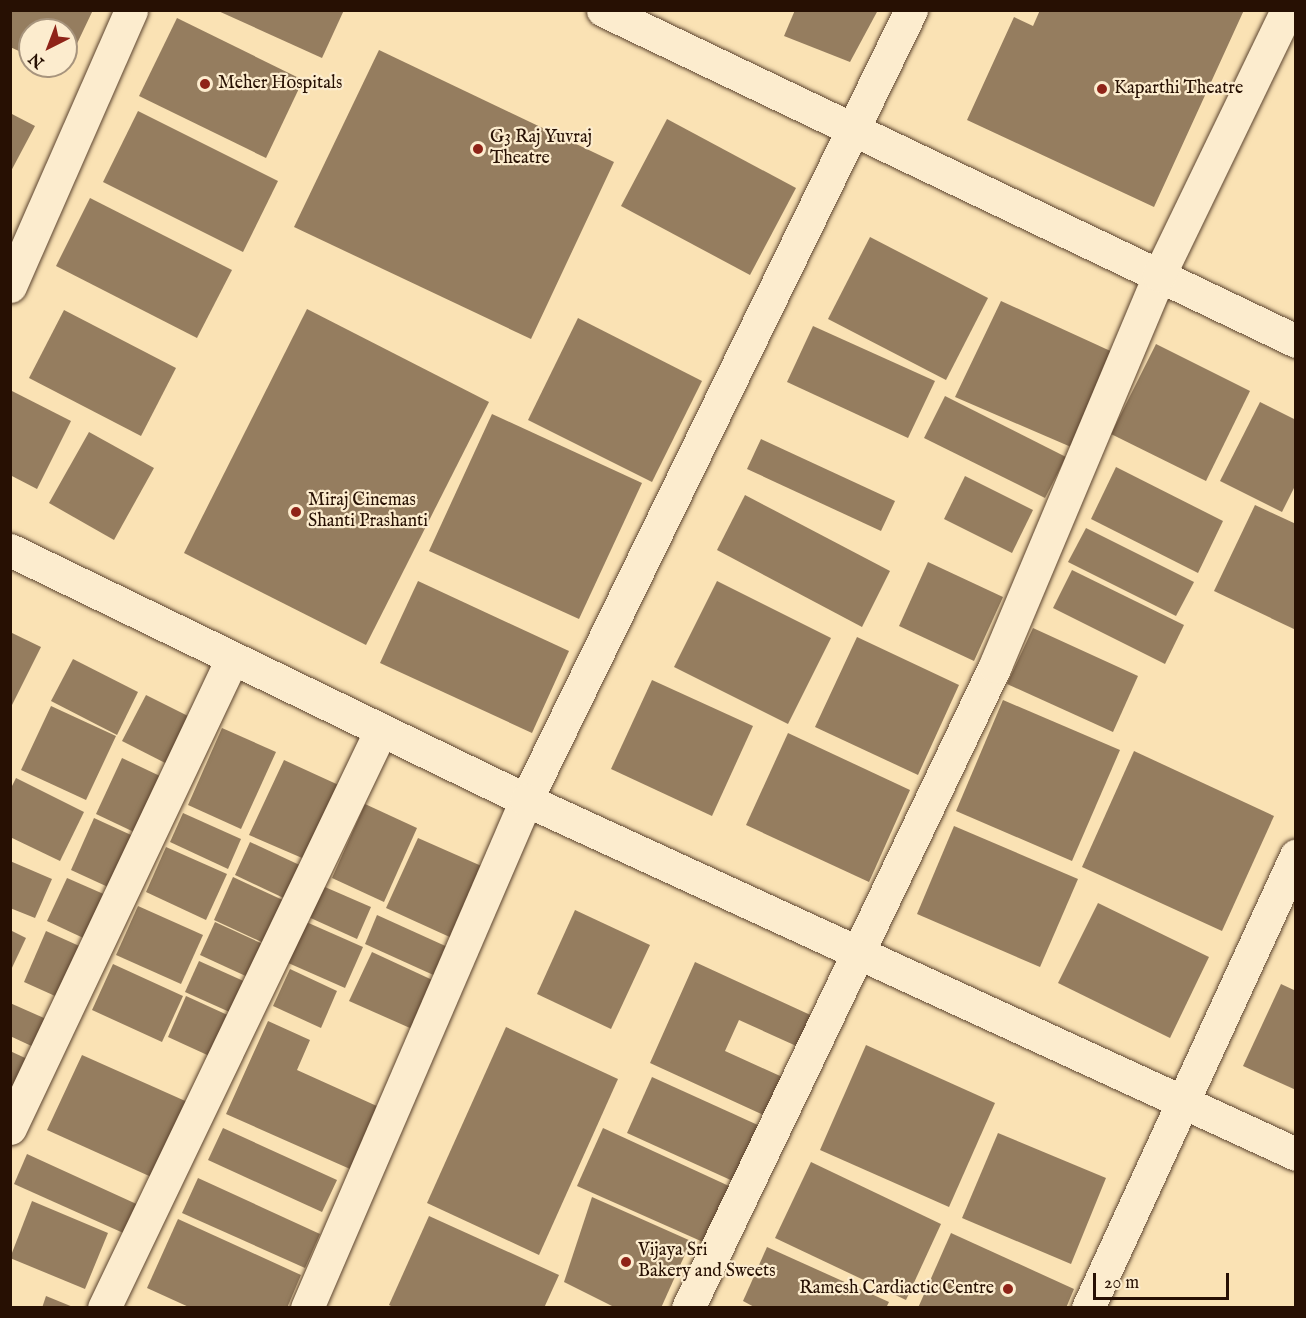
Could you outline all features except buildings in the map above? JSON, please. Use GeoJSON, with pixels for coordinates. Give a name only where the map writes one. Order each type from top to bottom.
{"type":"FeatureCollection","features":[{"type":"Feature","properties":{"kind":"street"},"geometry":{"type":"LineString","coordinates":[[10,286],[131,10]]}},
{"type":"Feature","properties":{"kind":"street"},"geometry":{"type":"LineString","coordinates":[[603,10],[1296,341]]}},
{"type":"Feature","properties":{"kind":"street"},"geometry":{"type":"LineString","coordinates":[[307,1308],[526,800],[911,10]]}},
{"type":"Feature","properties":{"kind":"street"},"geometry":{"type":"LineString","coordinates":[[688,1308],[995,666],[1159,275],[1287,10]]}},
{"type":"Feature","properties":{"kind":"street"},"geometry":{"type":"LineString","coordinates":[[10,550],[526,800],[1296,1154]]}},
{"type":"Feature","properties":{"kind":"street"},"geometry":{"type":"LineString","coordinates":[[10,1128],[232,659]]}},
{"type":"Feature","properties":{"kind":"street"},"geometry":{"type":"LineString","coordinates":[[104,1308],[381,730]]}},
{"type":"Feature","properties":{"kind":"street"},"geometry":{"type":"LineString","coordinates":[[1088,1308],[1296,856]]}},
{"type":"Feature","properties":{"kind":"place","name":"Meher Hospitals"},"geometry":{"type":"Point","coordinates":[205,84]}},
{"type":"Feature","properties":{"kind":"place","name":"Kaparthi Theatre"},"geometry":{"type":"Point","coordinates":[1102,89]}},
{"type":"Feature","properties":{"kind":"place","name":"G3 Raj Yuvraj Theatre"},"geometry":{"type":"Point","coordinates":[478,149]}},
{"type":"Feature","properties":{"kind":"place","name":"Miraj Cinemas Shanti Prashanti"},"geometry":{"type":"Point","coordinates":[296,512]}},
{"type":"Feature","properties":{"kind":"place","name":"Vijaya Sri Bakery and Sweets"},"geometry":{"type":"Point","coordinates":[626,1262]}},
{"type":"Feature","properties":{"kind":"place","name":"Ramesh Cardiactic Centre"},"geometry":{"type":"Point","coordinates":[1008,1289]}}]}
